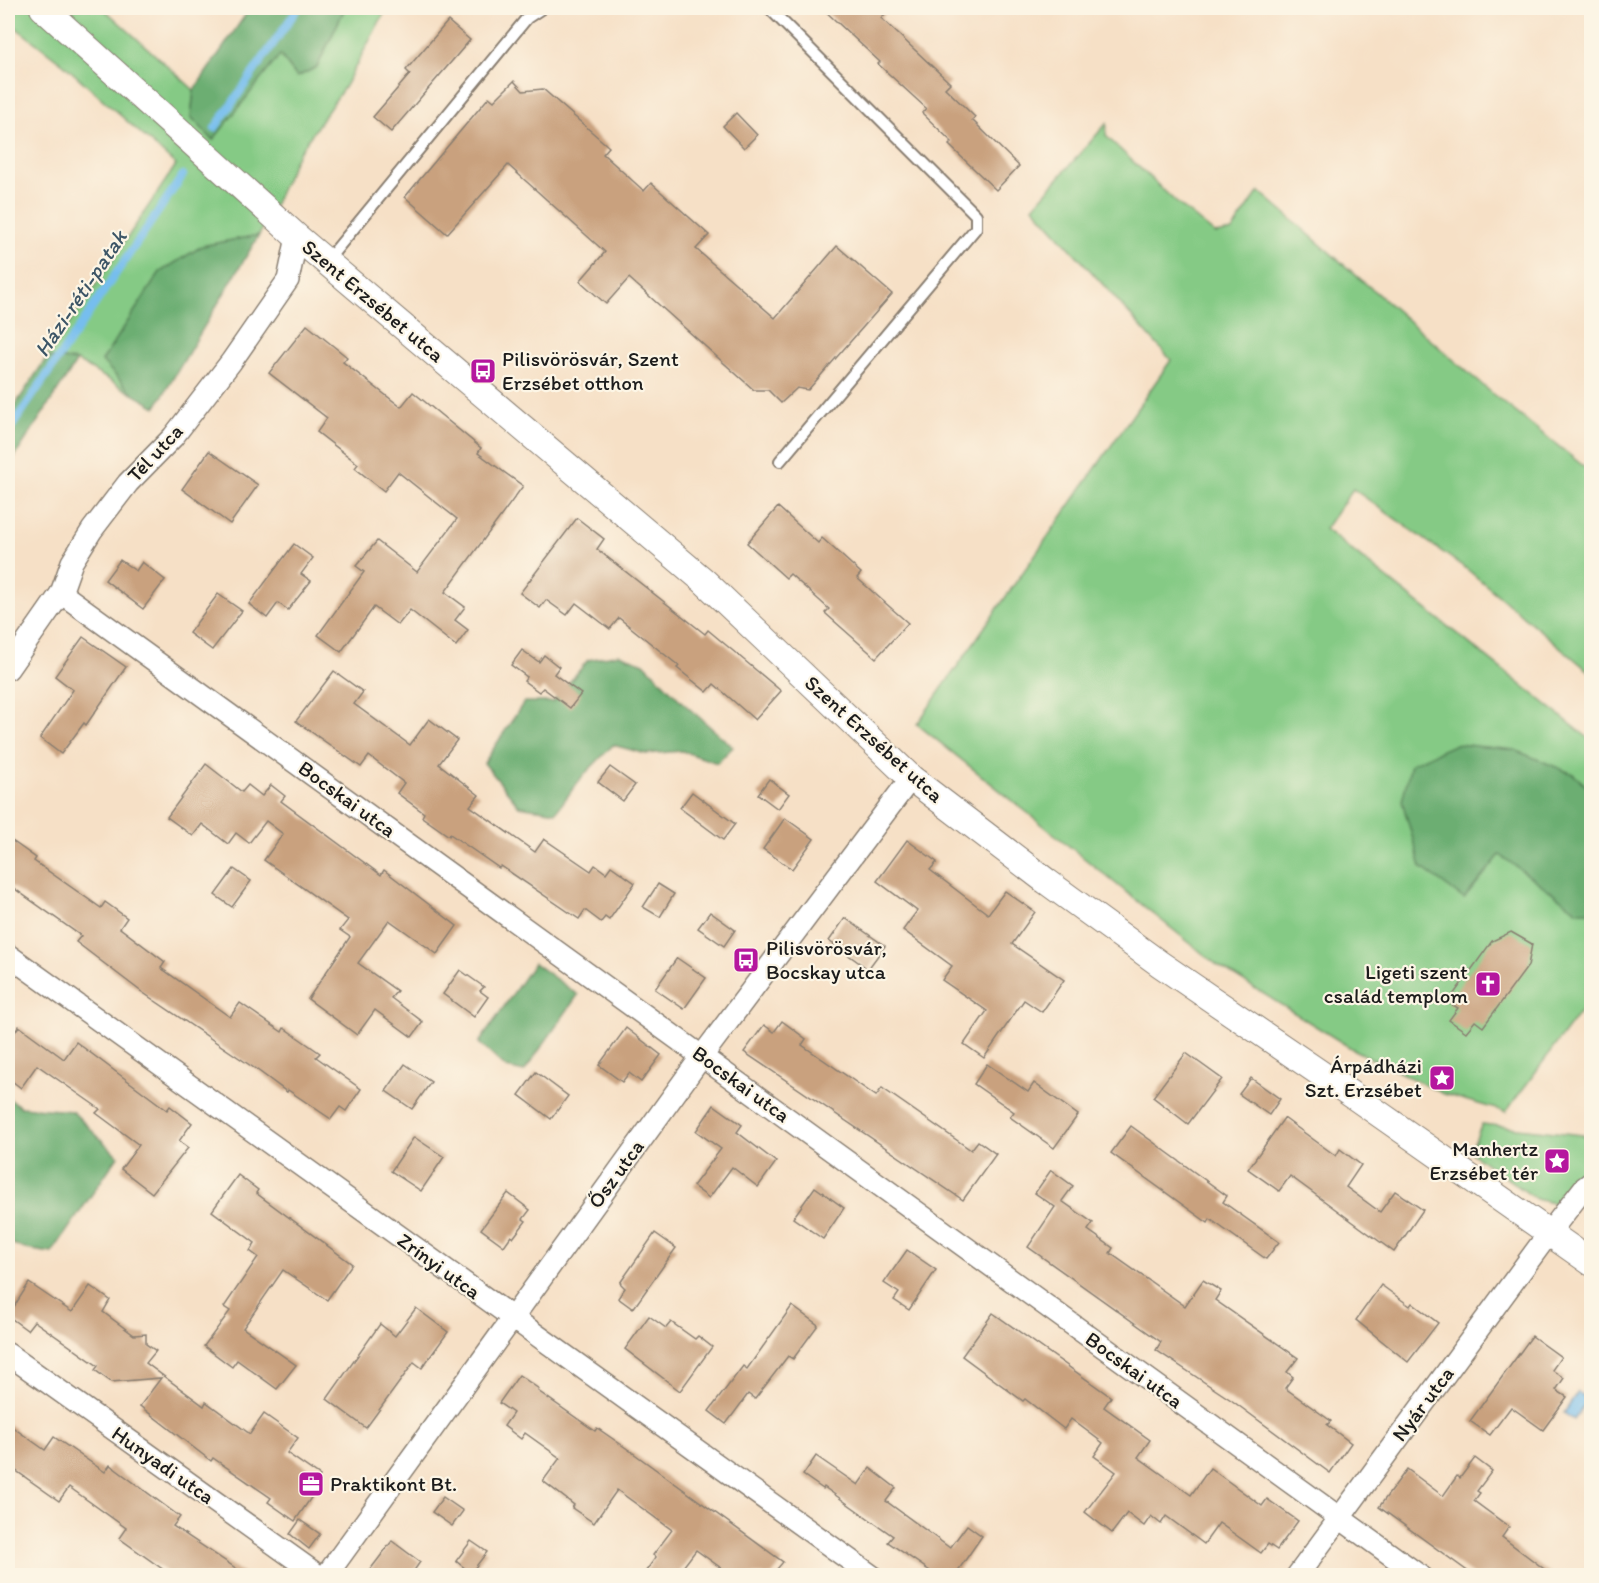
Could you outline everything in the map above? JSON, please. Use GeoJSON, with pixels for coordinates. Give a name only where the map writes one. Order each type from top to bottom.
{"type":"FeatureCollection","features":[{"type":"Feature","properties":{"kind":"street","name":"Szent Erzsébet utca"},"geometry":{"type":"LineString","coordinates":[[43,8],[297,237],[704,581],[911,778],[1046,881],[1178,977],[1358,1099],[1592,1263]]}},
{"type":"Feature","properties":{"kind":"street","name":"Tél utca"},"geometry":{"type":"LineString","coordinates":[[8,669],[61,593],[72,562],[92,530],[128,483],[173,437],[231,362],[288,280],[297,237]]}},
{"type":"Feature","properties":{"kind":"street","name":"Bocskai utca"},"geometry":{"type":"LineString","coordinates":[[61,593],[1338,1518],[1420,1575]]}},
{"type":"Feature","properties":{"kind":"street","name":"Ősz utca"},"geometry":{"type":"LineString","coordinates":[[326,1575],[702,1056],[911,778]]}},
{"type":"Feature","properties":{"kind":"street","name":"Zrínyi utca"},"geometry":{"type":"LineString","coordinates":[[8,955],[872,1575]]}},
{"type":"Feature","properties":{"kind":"street"},"geometry":{"type":"LineString","coordinates":[[1549,1233],[1584,1188],[1592,1182]]}},
{"type":"Feature","properties":{"kind":"street","name":"Nyár utca"},"geometry":{"type":"LineString","coordinates":[[1297,1575],[1549,1233]]}},
{"type":"Feature","properties":{"kind":"street","name":"Hunyadi utca"},"geometry":{"type":"LineString","coordinates":[[8,1354],[319,1575]]}},
{"type":"Feature","properties":{"kind":"lane"},"geometry":{"type":"LineString","coordinates":[[326,262],[527,18],[542,8]]}},
{"type":"Feature","properties":{"kind":"lane"},"geometry":{"type":"LineString","coordinates":[[769,8],[976,215],[976,228],[780,461]]}},
{"type":"Feature","properties":{"kind":"green space"},"geometry":{"type":"Polygon","coordinates":[[[103,8],[194,90],[191,117],[280,55],[297,77],[317,67],[345,8],[387,8],[345,86],[296,157],[259,235],[202,246],[102,360],[133,394],[77,361],[47,357],[176,165],[63,64],[15,27],[8,35],[8,9],[103,8]]]}},
{"type":"Feature","properties":{"kind":"green space"},"geometry":{"type":"Polygon","coordinates":[[[250,8],[345,8],[317,67],[297,77],[280,55],[213,140],[191,117],[194,90],[250,8]]]}},
{"type":"Feature","properties":{"kind":"green space"},"geometry":{"type":"Polygon","coordinates":[[[1107,123],[1106,136],[1177,203],[1215,234],[1232,231],[1259,191],[1494,395],[1591,472],[1591,673],[1468,570],[1353,489],[1325,529],[1591,740],[1591,997],[1506,1112],[1444,1094],[1354,1050],[1217,965],[917,724],[1171,360],[1033,207],[1107,123]]]}},
{"type":"Feature","properties":{"kind":"green space"},"geometry":{"type":"Polygon","coordinates":[[[259,235],[156,407],[133,394],[102,361],[160,272],[202,246],[259,235]]]}},
{"type":"Feature","properties":{"kind":"green space"},"geometry":{"type":"Polygon","coordinates":[[[47,357],[77,361],[8,467],[8,416],[47,357]]]}},
{"type":"Feature","properties":{"kind":"green space"},"geometry":{"type":"Polygon","coordinates":[[[619,654],[644,663],[682,702],[733,747],[717,763],[682,751],[646,754],[613,745],[581,778],[556,812],[519,806],[484,763],[524,702],[553,702],[588,660],[619,654]]]}},
{"type":"Feature","properties":{"kind":"green space"},"geometry":{"type":"Polygon","coordinates":[[[1456,744],[1515,750],[1573,774],[1591,790],[1591,911],[1578,911],[1500,855],[1464,899],[1421,867],[1402,801],[1411,764],[1456,744]]]}},
{"type":"Feature","properties":{"kind":"green space"},"geometry":{"type":"Polygon","coordinates":[[[534,963],[578,995],[524,1072],[506,1068],[479,1043],[534,963]]]}},
{"type":"Feature","properties":{"kind":"green space"},"geometry":{"type":"Polygon","coordinates":[[[8,1098],[21,1107],[72,1111],[118,1156],[52,1253],[25,1249],[8,1242],[8,1098]]]}},
{"type":"Feature","properties":{"kind":"green space"},"geometry":{"type":"Polygon","coordinates":[[[1482,1124],[1591,1136],[1591,1170],[1556,1204],[1536,1199],[1470,1152],[1482,1124]]]}},
{"type":"Feature","properties":{"kind":"water"},"geometry":{"type":"Polygon","coordinates":[[[1578,1392],[1588,1400],[1574,1420],[1564,1413],[1578,1392]]]}},
{"type":"Feature","properties":{"kind":"building"},"geometry":{"type":"Polygon","coordinates":[[[822,8],[891,8],[881,18],[950,83],[945,88],[975,117],[972,120],[1019,166],[996,190],[949,145],[952,142],[922,113],[926,108],[822,8]]]}},
{"type":"Feature","properties":{"kind":"building"},"geometry":{"type":"Polygon","coordinates":[[[448,21],[470,40],[391,132],[373,117],[410,74],[406,70],[448,21]]]}},
{"type":"Feature","properties":{"kind":"building"},"geometry":{"type":"Polygon","coordinates":[[[514,81],[523,91],[543,89],[609,147],[603,154],[644,191],[651,183],[709,235],[696,249],[775,318],[837,246],[892,294],[808,390],[797,388],[781,403],[768,390],[754,390],[629,278],[606,304],[580,281],[605,252],[508,165],[447,234],[405,197],[489,97],[494,101],[514,81]]]}},
{"type":"Feature","properties":{"kind":"building"},"geometry":{"type":"Polygon","coordinates":[[[736,113],[757,135],[744,148],[723,126],[736,113]]]}},
{"type":"Feature","properties":{"kind":"building"},"geometry":{"type":"Polygon","coordinates":[[[307,325],[347,357],[343,362],[401,407],[413,392],[481,448],[478,453],[523,486],[445,592],[465,607],[455,620],[468,630],[456,646],[410,610],[398,625],[374,607],[341,652],[318,635],[364,572],[356,566],[377,541],[417,572],[457,519],[398,472],[384,491],[355,468],[358,464],[317,432],[327,418],[269,373],[307,325]]]}},
{"type":"Feature","properties":{"kind":"building"},"geometry":{"type":"Polygon","coordinates":[[[209,451],[258,485],[230,524],[182,489],[209,451]]]}},
{"type":"Feature","properties":{"kind":"building"},"geometry":{"type":"Polygon","coordinates":[[[778,507],[818,543],[822,538],[861,573],[857,578],[908,623],[876,658],[825,613],[829,609],[790,574],[786,578],[747,543],[778,507]]]}},
{"type":"Feature","properties":{"kind":"building"},"geometry":{"type":"Polygon","coordinates":[[[577,518],[604,539],[597,549],[705,634],[708,630],[781,691],[755,720],[714,684],[707,692],[677,668],[679,666],[619,618],[610,629],[576,603],[567,615],[546,600],[540,608],[520,593],[577,518]]]}},
{"type":"Feature","properties":{"kind":"building"},"geometry":{"type":"Polygon","coordinates":[[[294,544],[313,558],[301,574],[311,581],[288,610],[278,603],[267,618],[249,604],[294,544]]]}},
{"type":"Feature","properties":{"kind":"building"},"geometry":{"type":"Polygon","coordinates":[[[120,560],[136,571],[142,562],[165,580],[143,609],[105,580],[120,560]]]}},
{"type":"Feature","properties":{"kind":"building"},"geometry":{"type":"Polygon","coordinates":[[[218,594],[242,611],[212,650],[189,633],[218,594]]]}},
{"type":"Feature","properties":{"kind":"building"},"geometry":{"type":"Polygon","coordinates":[[[83,637],[126,667],[86,725],[84,723],[61,754],[40,738],[73,690],[55,676],[83,637]]]}},
{"type":"Feature","properties":{"kind":"building"},"geometry":{"type":"Polygon","coordinates":[[[522,650],[539,662],[544,655],[559,667],[554,674],[581,694],[570,708],[543,688],[539,692],[524,681],[527,677],[511,665],[522,650]]]}},
{"type":"Feature","properties":{"kind":"building"},"geometry":{"type":"Polygon","coordinates":[[[334,671],[363,692],[354,704],[410,745],[429,719],[457,740],[439,764],[479,795],[470,806],[535,852],[544,839],[591,871],[595,865],[606,873],[611,866],[635,883],[609,920],[605,917],[601,922],[585,910],[579,919],[501,866],[499,868],[422,817],[424,813],[397,793],[404,783],[369,756],[361,767],[296,721],[334,671]]]}},
{"type":"Feature","properties":{"kind":"building"},"geometry":{"type":"Polygon","coordinates":[[[206,764],[242,792],[248,785],[262,796],[271,785],[285,796],[281,801],[381,875],[384,870],[457,926],[437,954],[389,920],[358,963],[397,991],[391,998],[423,1022],[412,1037],[375,1010],[357,1035],[308,999],[350,937],[340,930],[348,920],[264,860],[283,834],[266,821],[249,843],[236,833],[228,844],[202,824],[193,836],[167,817],[206,764]]]}},
{"type":"Feature","properties":{"kind":"building"},"geometry":{"type":"Polygon","coordinates":[[[610,767],[635,785],[623,801],[598,782],[610,767]]]}},
{"type":"Feature","properties":{"kind":"building"},"geometry":{"type":"Polygon","coordinates":[[[769,779],[789,794],[778,809],[758,794],[769,779]]]}},
{"type":"Feature","properties":{"kind":"building"},"geometry":{"type":"Polygon","coordinates":[[[692,792],[735,824],[723,840],[680,808],[692,792]]]}},
{"type":"Feature","properties":{"kind":"building"},"geometry":{"type":"Polygon","coordinates":[[[785,818],[814,839],[792,869],[763,849],[785,818]]]}},
{"type":"Feature","properties":{"kind":"building"},"geometry":{"type":"Polygon","coordinates":[[[8,838],[36,858],[34,861],[101,908],[105,902],[127,918],[120,928],[165,962],[161,968],[230,1017],[240,1003],[282,1032],[284,1028],[320,1053],[316,1057],[361,1089],[346,1111],[340,1107],[331,1119],[288,1090],[287,1092],[139,990],[76,942],[81,936],[8,884],[8,838]]]}},
{"type":"Feature","properties":{"kind":"building"},"geometry":{"type":"Polygon","coordinates":[[[907,840],[937,862],[930,870],[988,914],[1005,891],[1035,912],[1012,944],[1064,980],[1042,1012],[1024,1000],[984,1058],[964,1044],[987,1011],[942,980],[952,966],[903,930],[917,911],[877,881],[907,840]]]}},
{"type":"Feature","properties":{"kind":"building"},"geometry":{"type":"Polygon","coordinates":[[[234,869],[251,881],[232,907],[215,895],[234,869]]]}},
{"type":"Feature","properties":{"kind":"building"},"geometry":{"type":"Polygon","coordinates":[[[658,884],[674,894],[660,917],[643,907],[658,884]]]}},
{"type":"Feature","properties":{"kind":"building"},"geometry":{"type":"Polygon","coordinates":[[[710,912],[735,930],[724,946],[698,928],[710,912]]]}},
{"type":"Feature","properties":{"kind":"building"},"geometry":{"type":"Polygon","coordinates":[[[845,918],[885,946],[868,969],[829,941],[845,918]]]}},
{"type":"Feature","properties":{"kind":"building","name":"Ligeti szent család templom"},"geometry":{"type":"Polygon","coordinates":[[[1511,932],[1532,944],[1528,966],[1483,1027],[1475,1021],[1466,1032],[1449,1020],[1458,1008],[1448,1002],[1492,941],[1511,932]]]}},
{"type":"Feature","properties":{"kind":"building"},"geometry":{"type":"Polygon","coordinates":[[[677,958],[706,978],[684,1009],[655,989],[677,958]]]}},
{"type":"Feature","properties":{"kind":"building"},"geometry":{"type":"Polygon","coordinates":[[[460,970],[484,987],[480,991],[488,997],[474,1017],[443,994],[460,970]]]}},
{"type":"Feature","properties":{"kind":"building"},"geometry":{"type":"Polygon","coordinates":[[[782,1021],[806,1039],[802,1045],[876,1096],[882,1088],[971,1150],[978,1141],[996,1154],[963,1200],[744,1052],[764,1025],[774,1032],[782,1021]]]}},
{"type":"Feature","properties":{"kind":"building"},"geometry":{"type":"Polygon","coordinates":[[[19,1026],[64,1059],[76,1042],[167,1110],[170,1106],[192,1123],[179,1141],[188,1148],[152,1193],[121,1169],[139,1145],[96,1113],[100,1109],[37,1065],[21,1088],[8,1078],[8,1042],[19,1026]]]}},
{"type":"Feature","properties":{"kind":"building"},"geometry":{"type":"Polygon","coordinates":[[[626,1028],[661,1055],[641,1082],[629,1073],[622,1082],[599,1065],[626,1028]]]}},
{"type":"Feature","properties":{"kind":"building"},"geometry":{"type":"Polygon","coordinates":[[[1186,1053],[1222,1079],[1188,1124],[1153,1097],[1186,1053]]]}},
{"type":"Feature","properties":{"kind":"building"},"geometry":{"type":"Polygon","coordinates":[[[405,1064],[431,1082],[412,1109],[386,1091],[405,1064]]]}},
{"type":"Feature","properties":{"kind":"building"},"geometry":{"type":"Polygon","coordinates":[[[987,1064],[1028,1092],[1034,1083],[1078,1115],[1054,1148],[1010,1117],[1014,1112],[974,1084],[987,1064]]]}},
{"type":"Feature","properties":{"kind":"building"},"geometry":{"type":"Polygon","coordinates":[[[536,1072],[568,1096],[551,1119],[519,1095],[536,1072]]]}},
{"type":"Feature","properties":{"kind":"building"},"geometry":{"type":"Polygon","coordinates":[[[1251,1078],[1280,1099],[1269,1115],[1239,1094],[1251,1078]]]}},
{"type":"Feature","properties":{"kind":"building"},"geometry":{"type":"Polygon","coordinates":[[[714,1105],[742,1125],[737,1132],[776,1162],[758,1187],[732,1167],[709,1198],[693,1186],[721,1149],[696,1131],[714,1105]]]}},
{"type":"Feature","properties":{"kind":"building"},"geometry":{"type":"Polygon","coordinates":[[[1284,1118],[1336,1156],[1340,1149],[1361,1165],[1346,1187],[1380,1212],[1395,1191],[1423,1210],[1394,1252],[1290,1176],[1279,1191],[1248,1169],[1284,1118]]]}},
{"type":"Feature","properties":{"kind":"building"},"geometry":{"type":"Polygon","coordinates":[[[1131,1126],[1227,1196],[1223,1202],[1279,1242],[1266,1259],[1210,1219],[1208,1223],[1111,1153],[1131,1126]]]}},
{"type":"Feature","properties":{"kind":"building"},"geometry":{"type":"Polygon","coordinates":[[[414,1137],[444,1157],[421,1191],[391,1171],[414,1137]]]}},
{"type":"Feature","properties":{"kind":"building"},"geometry":{"type":"Polygon","coordinates":[[[1051,1170],[1073,1186],[1062,1201],[1093,1223],[1088,1230],[1113,1248],[1110,1253],[1185,1306],[1203,1280],[1221,1291],[1215,1300],[1298,1358],[1287,1372],[1293,1377],[1285,1388],[1331,1421],[1327,1425],[1351,1443],[1330,1473],[1231,1400],[1156,1350],[1161,1342],[1028,1247],[1055,1207],[1035,1193],[1051,1170]]]}},
{"type":"Feature","properties":{"kind":"building"},"geometry":{"type":"Polygon","coordinates":[[[238,1175],[258,1190],[256,1193],[352,1264],[327,1300],[283,1270],[243,1328],[296,1365],[277,1389],[237,1360],[232,1367],[204,1346],[230,1311],[224,1307],[258,1257],[250,1251],[255,1243],[212,1211],[238,1175]]]}},
{"type":"Feature","properties":{"kind":"building"},"geometry":{"type":"Polygon","coordinates":[[[815,1187],[844,1208],[823,1239],[793,1218],[815,1187]]]}},
{"type":"Feature","properties":{"kind":"building"},"geometry":{"type":"Polygon","coordinates":[[[508,1193],[530,1210],[523,1219],[526,1221],[504,1246],[481,1229],[508,1193]]]}},
{"type":"Feature","properties":{"kind":"building"},"geometry":{"type":"Polygon","coordinates":[[[655,1233],[676,1248],[633,1309],[618,1298],[625,1288],[620,1283],[655,1233]]]}},
{"type":"Feature","properties":{"kind":"building"},"geometry":{"type":"Polygon","coordinates":[[[907,1250],[936,1270],[909,1310],[894,1300],[899,1293],[884,1283],[907,1250]]]}},
{"type":"Feature","properties":{"kind":"building"},"geometry":{"type":"Polygon","coordinates":[[[29,1283],[72,1312],[90,1286],[110,1300],[103,1312],[134,1335],[146,1334],[146,1344],[156,1351],[146,1363],[204,1406],[206,1402],[250,1434],[264,1414],[298,1438],[287,1453],[320,1476],[311,1489],[315,1492],[295,1521],[268,1502],[271,1498],[213,1458],[211,1461],[140,1406],[161,1378],[111,1382],[95,1370],[98,1366],[34,1321],[27,1330],[8,1316],[29,1283]]]}},
{"type":"Feature","properties":{"kind":"building"},"geometry":{"type":"Polygon","coordinates":[[[1381,1285],[1410,1306],[1412,1303],[1438,1323],[1408,1362],[1356,1320],[1381,1285]]]}},
{"type":"Feature","properties":{"kind":"building"},"geometry":{"type":"Polygon","coordinates":[[[792,1306],[818,1325],[793,1359],[788,1356],[755,1399],[748,1394],[726,1424],[709,1411],[743,1366],[747,1369],[792,1306]]]}},
{"type":"Feature","properties":{"kind":"building"},"geometry":{"type":"Polygon","coordinates":[[[416,1308],[448,1332],[422,1368],[414,1362],[366,1428],[327,1399],[380,1324],[395,1336],[416,1308]]]}},
{"type":"Feature","properties":{"kind":"building"},"geometry":{"type":"Polygon","coordinates":[[[993,1313],[1111,1397],[1104,1407],[1150,1440],[1138,1457],[1191,1495],[1210,1468],[1262,1506],[1267,1499],[1298,1521],[1277,1550],[1268,1544],[1261,1553],[1219,1523],[1204,1544],[1166,1516],[1161,1524],[1151,1516],[1144,1526],[1127,1513],[1112,1533],[1085,1512],[1116,1472],[1094,1456],[1103,1443],[1071,1419],[1064,1429],[962,1356],[993,1313]]]}},
{"type":"Feature","properties":{"kind":"building"},"geometry":{"type":"Polygon","coordinates":[[[649,1316],[666,1328],[671,1322],[695,1339],[698,1336],[712,1347],[680,1391],[625,1349],[649,1316]]]}},
{"type":"Feature","properties":{"kind":"building"},"geometry":{"type":"Polygon","coordinates":[[[1532,1336],[1561,1357],[1552,1370],[1564,1378],[1556,1390],[1567,1397],[1543,1430],[1511,1407],[1490,1435],[1470,1421],[1532,1336]]]}},
{"type":"Feature","properties":{"kind":"building"},"geometry":{"type":"Polygon","coordinates":[[[519,1375],[595,1431],[597,1428],[629,1450],[783,1562],[772,1575],[731,1575],[696,1550],[677,1575],[643,1575],[656,1557],[653,1555],[672,1530],[617,1490],[594,1523],[572,1508],[574,1505],[543,1481],[560,1458],[525,1433],[521,1439],[504,1426],[513,1413],[499,1403],[519,1375]]]}},
{"type":"Feature","properties":{"kind":"building"},"geometry":{"type":"Polygon","coordinates":[[[8,1424],[45,1450],[54,1437],[105,1472],[110,1465],[180,1517],[173,1526],[246,1575],[171,1575],[119,1538],[126,1528],[69,1487],[59,1501],[8,1465],[8,1424]]]}},
{"type":"Feature","properties":{"kind":"building"},"geometry":{"type":"Polygon","coordinates":[[[816,1456],[858,1485],[870,1468],[896,1488],[886,1501],[950,1548],[967,1525],[982,1536],[955,1575],[936,1575],[888,1542],[893,1536],[824,1487],[823,1489],[803,1475],[816,1456]]]}},
{"type":"Feature","properties":{"kind":"building"},"geometry":{"type":"Polygon","coordinates":[[[1475,1458],[1492,1471],[1477,1491],[1480,1493],[1474,1501],[1509,1527],[1502,1537],[1552,1575],[1473,1575],[1379,1507],[1407,1469],[1443,1496],[1457,1476],[1460,1478],[1475,1458]]]}},
{"type":"Feature","properties":{"kind":"building"},"geometry":{"type":"Polygon","coordinates":[[[443,1497],[463,1511],[452,1526],[432,1512],[443,1497]]]}},
{"type":"Feature","properties":{"kind":"building"},"geometry":{"type":"Polygon","coordinates":[[[300,1520],[320,1534],[309,1549],[290,1534],[300,1520]]]}},
{"type":"Feature","properties":{"kind":"building"},"geometry":{"type":"Polygon","coordinates":[[[392,1541],[420,1562],[411,1575],[366,1575],[392,1541]]]}},
{"type":"Feature","properties":{"kind":"building"},"geometry":{"type":"Polygon","coordinates":[[[471,1541],[487,1552],[471,1573],[456,1561],[471,1541]]]}},
{"type":"Feature","properties":{"kind":"waterway","name":"Házi-réti-patak"},"geometry":{"type":"LineString","coordinates":[[215,128],[298,8]]}},
{"type":"Feature","properties":{"kind":"waterway","name":"Házi-réti-patak"},"geometry":{"type":"LineString","coordinates":[[8,432],[183,175]]}},
{"type":"Feature","properties":{"kind":"place","name":"Pilisvörösvár, Szent Erzsébet otthon"},"geometry":{"type":"Point","coordinates":[483,371]}},
{"type":"Feature","properties":{"kind":"place","name":"Pilisvörösvár, Bocskay utca"},"geometry":{"type":"Point","coordinates":[746,960]}},
{"type":"Feature","properties":{"kind":"place","name":"Ligeti szent család templom"},"geometry":{"type":"Point","coordinates":[1488,984]}},
{"type":"Feature","properties":{"kind":"place","name":"Árpádházi Szt. Erzsébet"},"geometry":{"type":"Point","coordinates":[1442,1078]}},
{"type":"Feature","properties":{"kind":"place","name":"Manhertz Erzsébet tér"},"geometry":{"type":"Point","coordinates":[1557,1161]}},
{"type":"Feature","properties":{"kind":"place","name":"Praktikont Bt."},"geometry":{"type":"Point","coordinates":[311,1484]}}]}
